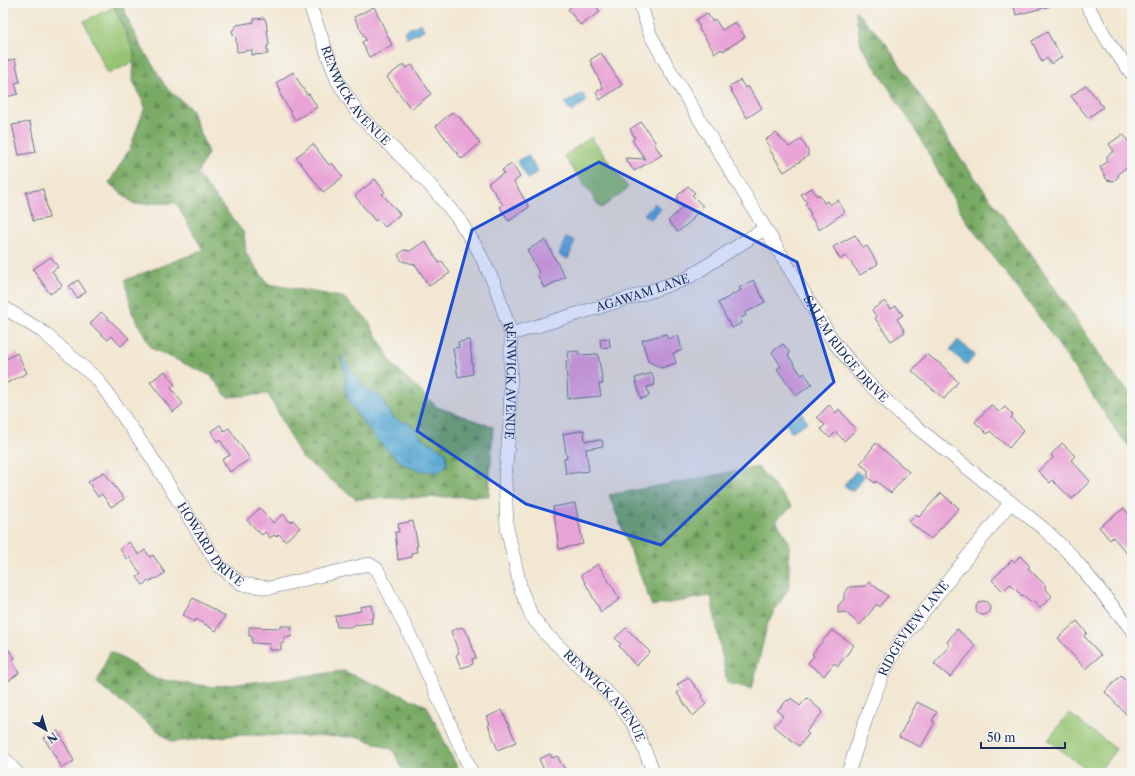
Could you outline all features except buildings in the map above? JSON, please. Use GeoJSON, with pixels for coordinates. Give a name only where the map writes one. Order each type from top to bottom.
{"type":"FeatureCollection","features":[{"type":"Feature","properties":{"kind":"street","name":"RENWICK AVENUE"},"geometry":{"type":"LineString","coordinates":[[309,3],[337,80],[359,115],[429,184],[457,217],[477,248],[495,285],[511,334],[510,422],[505,478],[507,528],[521,590],[532,617],[547,635],[619,704],[635,727],[654,773]]}},
{"type":"Feature","properties":{"kind":"street","name":"SALEM RIDGE DRIVE"},"geometry":{"type":"LineString","coordinates":[[640,3],[650,34],[664,61],[764,230],[833,341],[865,380],[899,413],[1044,529],[1072,556],[1132,630]]}},
{"type":"Feature","properties":{"kind":"street"},"geometry":{"type":"LineString","coordinates":[[1086,3],[1109,43],[1132,74]]}},
{"type":"Feature","properties":{"kind":"street","name":"AGAWAM LANE"},"geometry":{"type":"LineString","coordinates":[[511,334],[686,279],[764,230]]}},
{"type":"Feature","properties":{"kind":"street","name":"HOWARD DRIVE"},"geometry":{"type":"LineString","coordinates":[[3,307],[42,332],[98,380],[150,455],[219,566],[242,584],[268,588],[369,564],[377,570],[416,648],[472,773]]}},
{"type":"Feature","properties":{"kind":"street","name":"RIDGEVIEW LANE"},"geometry":{"type":"LineString","coordinates":[[848,773],[871,704],[884,671],[901,640],[1011,502]]}},
{"type":"Feature","properties":{"kind":"street"},"geometry":{"type":"LineString","coordinates":[[3,757],[17,773]]}},
{"type":"Feature","properties":{"kind":"highlighted area"},"geometry":{"type":"Polygon","coordinates":[[[599,162],[797,262],[834,382],[661,545],[526,504],[417,431],[472,230],[599,162]]]}},
{"type":"Feature","properties":{"kind":"green space"},"geometry":{"type":"Polygon","coordinates":[[[113,3],[121,3],[138,41],[166,87],[191,109],[208,153],[197,174],[244,233],[246,253],[268,284],[343,297],[367,319],[393,365],[437,407],[493,427],[489,496],[356,499],[301,457],[268,394],[227,397],[211,376],[151,348],[132,312],[125,280],[203,250],[176,203],[134,204],[109,183],[130,148],[145,107],[133,81],[134,53],[113,3]],[[340,356],[346,376],[345,388],[350,401],[365,426],[433,444],[422,438],[412,425],[392,418],[380,396],[365,389],[340,356]]]}},
{"type":"Feature","properties":{"kind":"green space"},"geometry":{"type":"Polygon","coordinates":[[[114,7],[138,60],[108,74],[84,21],[114,7]]]}},
{"type":"Feature","properties":{"kind":"green space"},"geometry":{"type":"Polygon","coordinates":[[[855,10],[885,42],[957,153],[1043,271],[1116,378],[1132,394],[1132,449],[1121,438],[1043,322],[964,218],[913,126],[861,45],[855,10]]]}},
{"type":"Feature","properties":{"kind":"green space"},"geometry":{"type":"Polygon","coordinates":[[[591,137],[628,188],[601,208],[564,156],[591,137]]]}},
{"type":"Feature","properties":{"kind":"green space"},"geometry":{"type":"Polygon","coordinates":[[[758,467],[792,507],[776,520],[789,542],[789,588],[768,622],[752,689],[727,683],[711,596],[652,606],[609,495],[758,467]]]}},
{"type":"Feature","properties":{"kind":"green space"},"geometry":{"type":"Polygon","coordinates":[[[110,651],[156,679],[213,687],[344,671],[427,706],[460,773],[404,773],[393,750],[359,737],[239,735],[172,742],[97,683],[110,651]]]}},
{"type":"Feature","properties":{"kind":"green space"},"geometry":{"type":"Polygon","coordinates":[[[1069,713],[1116,749],[1098,773],[1091,773],[1048,740],[1069,713]]]}},
{"type":"Feature","properties":{"kind":"water"},"geometry":{"type":"Polygon","coordinates":[[[421,23],[424,30],[407,38],[404,31],[421,23]]]}},
{"type":"Feature","properties":{"kind":"water"},"geometry":{"type":"Polygon","coordinates":[[[582,93],[587,101],[571,112],[565,103],[582,93]]]}},
{"type":"Feature","properties":{"kind":"water"},"geometry":{"type":"Polygon","coordinates":[[[528,155],[538,172],[528,179],[517,161],[528,155]]]}},
{"type":"Feature","properties":{"kind":"water"},"geometry":{"type":"Polygon","coordinates":[[[655,203],[661,209],[650,220],[644,214],[655,203]]]}},
{"type":"Feature","properties":{"kind":"water"},"geometry":{"type":"Polygon","coordinates":[[[566,237],[575,241],[568,259],[559,255],[566,237]]]}},
{"type":"Feature","properties":{"kind":"water"},"geometry":{"type":"Polygon","coordinates":[[[958,340],[975,355],[967,365],[950,350],[958,340]]]}},
{"type":"Feature","properties":{"kind":"water"},"geometry":{"type":"Polygon","coordinates":[[[340,355],[365,389],[380,396],[392,418],[412,425],[422,438],[446,452],[447,465],[438,472],[420,470],[403,463],[387,450],[360,418],[348,397],[345,388],[346,373],[340,355]]]}},
{"type":"Feature","properties":{"kind":"water"},"geometry":{"type":"Polygon","coordinates":[[[802,413],[807,422],[791,432],[786,423],[802,413]]]}},
{"type":"Feature","properties":{"kind":"water"},"geometry":{"type":"Polygon","coordinates":[[[856,471],[864,477],[852,492],[844,485],[856,471]]]}}]}
